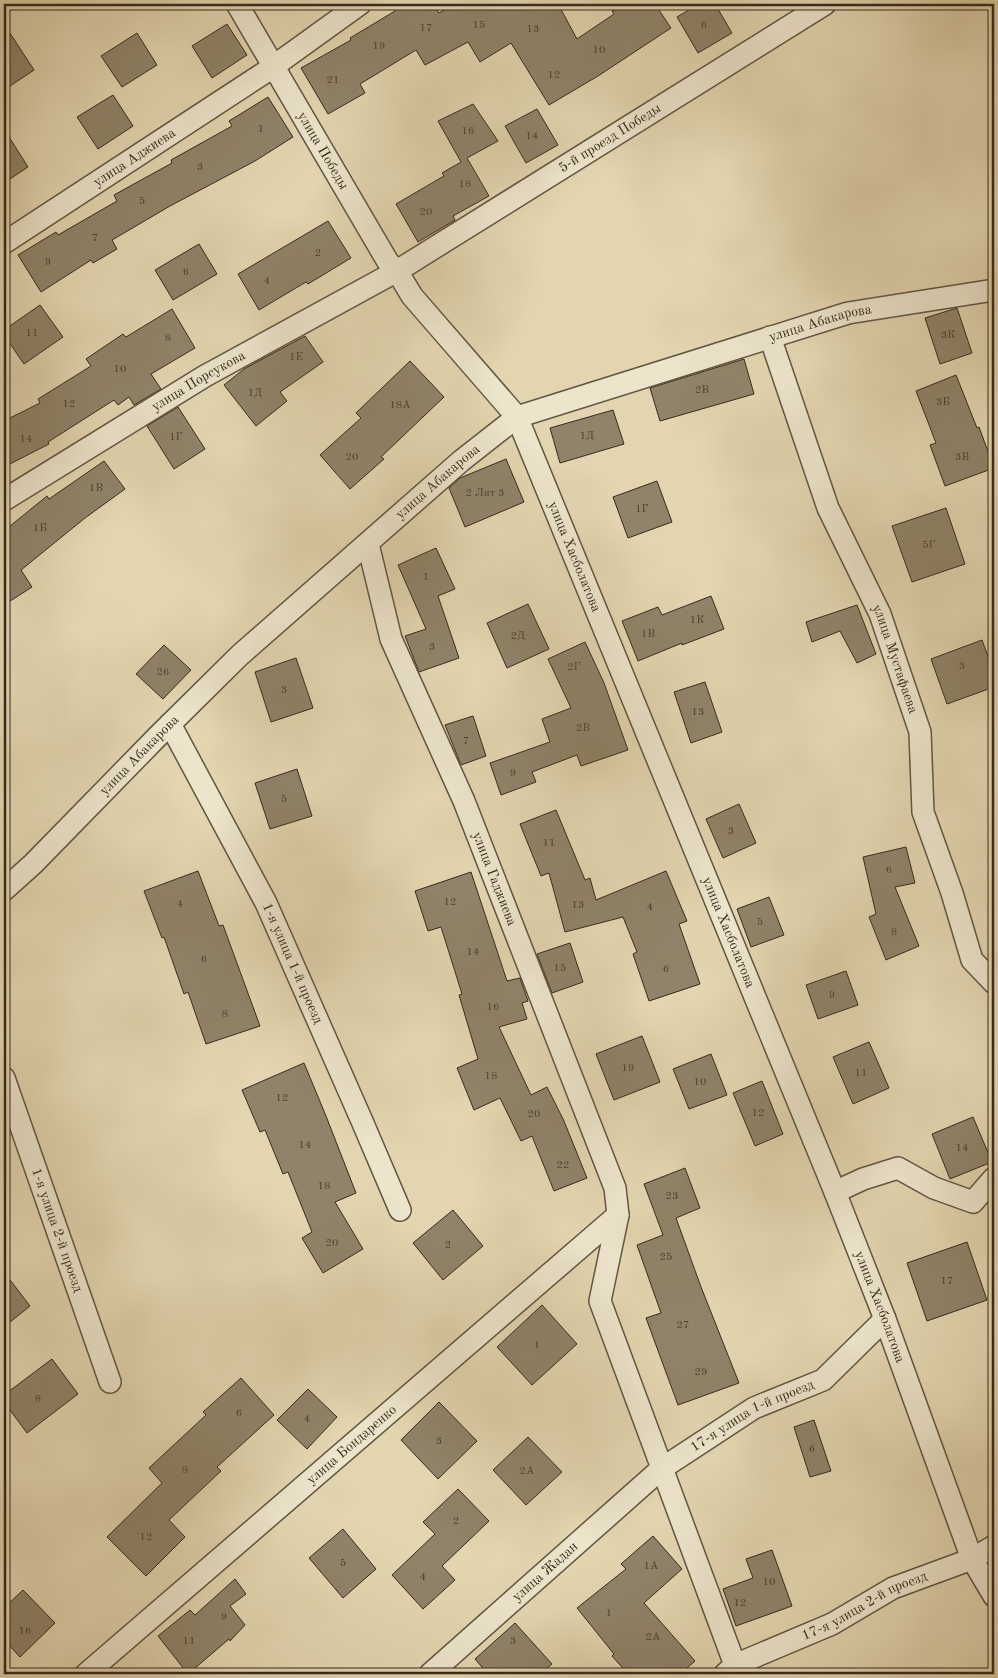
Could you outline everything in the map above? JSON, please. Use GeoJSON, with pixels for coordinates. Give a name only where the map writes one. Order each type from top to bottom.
{"type":"FeatureCollection","features":[{"type":"Feature","properties":{"kind":"street","name":"улица Победы"},"geometry":{"type":"LineString","coordinates":[[237,4],[270,68],[388,262],[412,296]]}},
{"type":"Feature","properties":{"kind":"street","name":"улица Аджиева"},"geometry":{"type":"LineString","coordinates":[[4,243],[270,68],[360,4]]}},
{"type":"Feature","properties":{"kind":"street","name":"5-й проезд Победы"},"geometry":{"type":"LineString","coordinates":[[396,271],[824,4]]}},
{"type":"Feature","properties":{"kind":"street","name":"улица Порсукова"},"geometry":{"type":"LineString","coordinates":[[4,500],[205,376],[396,271]]}},
{"type":"Feature","properties":{"kind":"street","name":"улица Абакарова"},"geometry":{"type":"LineString","coordinates":[[4,890],[33,864],[240,655],[461,461],[517,417],[848,313],[994,290]]}},
{"type":"Feature","properties":{"kind":"street","name":"улица Хасболатова"},"geometry":{"type":"LineString","coordinates":[[412,296],[517,417],[835,1192],[885,1318],[972,1559],[994,1596]]}},
{"type":"Feature","properties":{"kind":"street","name":"улица Мустафаева"},"geometry":{"type":"LineString","coordinates":[[770,337],[828,508],[880,614],[920,732],[923,812],[952,893],[972,960],[994,983]]}},
{"type":"Feature","properties":{"kind":"street","name":"улица Гаджиева"},"geometry":{"type":"LineString","coordinates":[[368,544],[390,638],[471,820],[615,1188],[618,1216],[600,1301],[733,1671]]}},
{"type":"Feature","properties":{"kind":"street","name":"1-я улица 1-й проезд"},"geometry":{"type":"LineString","coordinates":[[170,724],[266,903],[400,1210]]}},
{"type":"Feature","properties":{"kind":"street","name":"1-я улица 2-й проезд"},"geometry":{"type":"LineString","coordinates":[[4,1078],[110,1382]]}},
{"type":"Feature","properties":{"kind":"street"},"geometry":{"type":"LineString","coordinates":[[835,1192],[863,1178],[898,1168],[934,1188],[974,1202],[994,1178]]}},
{"type":"Feature","properties":{"kind":"street","name":"улица Бондаренко"},"geometry":{"type":"LineString","coordinates":[[86,1674],[618,1216]]}},
{"type":"Feature","properties":{"kind":"street","name":"17-я улица 1-й проезд"},"geometry":{"type":"LineString","coordinates":[[661,1469],[754,1408],[823,1380],[885,1318]]}},
{"type":"Feature","properties":{"kind":"street","name":"улица Жадан"},"geometry":{"type":"LineString","coordinates":[[430,1674],[661,1469]]}},
{"type":"Feature","properties":{"kind":"street","name":"17-я улица 2-й проезд"},"geometry":{"type":"LineString","coordinates":[[733,1671],[832,1624],[893,1588],[972,1559],[994,1546]]}},
{"type":"Feature","properties":{"kind":"building"},"geometry":{"type":"Polygon","coordinates":[[[390,4],[434,4],[439,13],[454,4],[558,4],[577,39],[614,14],[612,11],[623,4],[655,4],[671,28],[598,76],[549,105],[511,43],[480,62],[468,42],[425,65],[416,50],[360,84],[365,93],[328,114],[301,68],[351,40],[350,38],[395,11],[390,4]]]}},
{"type":"Feature","properties":{"kind":"building"},"geometry":{"type":"Polygon","coordinates":[[[699,4],[715,4],[732,33],[698,53],[677,17],[699,4]]]}},
{"type":"Feature","properties":{"kind":"building"},"geometry":{"type":"Polygon","coordinates":[[[4,24],[34,70],[4,90],[4,24]]]}},
{"type":"Feature","properties":{"kind":"building"},"geometry":{"type":"Polygon","coordinates":[[[227,24],[247,55],[212,78],[192,46],[227,24]]]}},
{"type":"Feature","properties":{"kind":"building"},"geometry":{"type":"Polygon","coordinates":[[[137,33],[157,65],[122,87],[101,56],[137,33]]]}},
{"type":"Feature","properties":{"kind":"building"},"geometry":{"type":"Polygon","coordinates":[[[113,95],[133,126],[98,149],[77,117],[113,95]]]}},
{"type":"Feature","properties":{"kind":"building"},"geometry":{"type":"Polygon","coordinates":[[[268,97],[293,137],[255,161],[170,206],[112,240],[117,249],[93,263],[91,260],[41,292],[18,255],[56,232],[58,235],[117,201],[114,195],[172,163],[171,160],[232,126],[229,121],[268,97]]]}},
{"type":"Feature","properties":{"kind":"building"},"geometry":{"type":"Polygon","coordinates":[[[473,104],[498,141],[467,158],[489,196],[453,216],[455,220],[418,242],[396,204],[444,176],[442,173],[461,162],[438,121],[473,104]]]}},
{"type":"Feature","properties":{"kind":"building"},"geometry":{"type":"Polygon","coordinates":[[[537,109],[558,145],[526,163],[505,126],[537,109]]]}},
{"type":"Feature","properties":{"kind":"building"},"geometry":{"type":"Polygon","coordinates":[[[4,129],[28,167],[4,183],[4,129]]]}},
{"type":"Feature","properties":{"kind":"building"},"geometry":{"type":"Polygon","coordinates":[[[328,221],[351,258],[259,310],[238,274],[328,221]]]}},
{"type":"Feature","properties":{"kind":"building"},"geometry":{"type":"Polygon","coordinates":[[[199,244],[217,274],[173,300],[155,270],[199,244]]]}},
{"type":"Feature","properties":{"kind":"building"},"geometry":{"type":"Polygon","coordinates":[[[40,305],[63,337],[24,364],[4,335],[4,330],[40,305]]]}},
{"type":"Feature","properties":{"kind":"building"},"geometry":{"type":"Polygon","coordinates":[[[957,308],[972,353],[940,364],[925,318],[957,308]]]}},
{"type":"Feature","properties":{"kind":"building"},"geometry":{"type":"Polygon","coordinates":[[[172,309],[195,348],[151,374],[161,389],[134,405],[129,397],[118,405],[114,400],[48,442],[49,444],[4,467],[4,421],[40,403],[38,399],[91,366],[86,359],[123,334],[126,337],[172,309]]]}},
{"type":"Feature","properties":{"kind":"building"},"geometry":{"type":"Polygon","coordinates":[[[305,336],[323,362],[280,392],[287,401],[256,426],[224,385],[244,369],[305,336]]]}},
{"type":"Feature","properties":{"kind":"building"},"geometry":{"type":"Polygon","coordinates":[[[744,359],[754,394],[660,421],[650,388],[744,359]]]}},
{"type":"Feature","properties":{"kind":"building"},"geometry":{"type":"Polygon","coordinates":[[[410,361],[444,397],[381,457],[384,459],[350,489],[320,455],[361,418],[356,413],[410,361]]]}},
{"type":"Feature","properties":{"kind":"building"},"geometry":{"type":"Polygon","coordinates":[[[956,375],[977,428],[979,427],[994,468],[945,486],[930,445],[936,443],[916,391],[956,375]]]}},
{"type":"Feature","properties":{"kind":"building"},"geometry":{"type":"Polygon","coordinates":[[[178,407],[205,449],[174,469],[147,426],[178,407]]]}},
{"type":"Feature","properties":{"kind":"building"},"geometry":{"type":"Polygon","coordinates":[[[613,410],[624,444],[560,463],[550,428],[613,410]]]}},
{"type":"Feature","properties":{"kind":"building"},"geometry":{"type":"Polygon","coordinates":[[[506,459],[524,502],[465,527],[449,488],[460,478],[506,459]]]}},
{"type":"Feature","properties":{"kind":"building"},"geometry":{"type":"Polygon","coordinates":[[[104,461],[125,489],[85,518],[21,570],[32,587],[4,605],[4,531],[47,496],[49,499],[104,461]]]}},
{"type":"Feature","properties":{"kind":"building"},"geometry":{"type":"Polygon","coordinates":[[[657,481],[672,522],[628,538],[613,497],[657,481]]]}},
{"type":"Feature","properties":{"kind":"building"},"geometry":{"type":"Polygon","coordinates":[[[946,508],[965,564],[912,582],[892,526],[946,508]]]}},
{"type":"Feature","properties":{"kind":"building"},"geometry":{"type":"Polygon","coordinates":[[[436,548],[455,589],[438,596],[459,658],[419,672],[405,636],[426,629],[398,565],[436,548]]]}},
{"type":"Feature","properties":{"kind":"building"},"geometry":{"type":"Polygon","coordinates":[[[711,596],[724,629],[682,645],[682,643],[638,661],[622,621],[658,607],[662,615],[711,596]]]}},
{"type":"Feature","properties":{"kind":"building"},"geometry":{"type":"Polygon","coordinates":[[[528,604],[549,649],[507,668],[487,623],[528,604]]]}},
{"type":"Feature","properties":{"kind":"building"},"geometry":{"type":"Polygon","coordinates":[[[857,605],[876,654],[857,663],[840,631],[812,642],[806,622],[857,605]]]}},
{"type":"Feature","properties":{"kind":"building"},"geometry":{"type":"Polygon","coordinates":[[[982,640],[994,673],[994,687],[947,704],[931,659],[982,640]]]}},
{"type":"Feature","properties":{"kind":"building"},"geometry":{"type":"Polygon","coordinates":[[[585,642],[604,683],[628,750],[581,766],[577,755],[532,772],[536,782],[501,795],[490,763],[550,742],[542,719],[571,708],[548,659],[585,642]]]}},
{"type":"Feature","properties":{"kind":"building"},"geometry":{"type":"Polygon","coordinates":[[[164,645],[191,670],[163,699],[136,674],[164,645]]]}},
{"type":"Feature","properties":{"kind":"building"},"geometry":{"type":"Polygon","coordinates":[[[296,658],[313,708],[271,722],[255,672],[296,658]]]}},
{"type":"Feature","properties":{"kind":"building"},"geometry":{"type":"Polygon","coordinates":[[[705,682],[722,732],[691,743],[674,692],[705,682]]]}},
{"type":"Feature","properties":{"kind":"building"},"geometry":{"type":"Polygon","coordinates":[[[473,716],[486,756],[461,765],[445,725],[473,716]]]}},
{"type":"Feature","properties":{"kind":"building"},"geometry":{"type":"Polygon","coordinates":[[[297,769],[312,816],[270,829],[255,783],[297,769]]]}},
{"type":"Feature","properties":{"kind":"building"},"geometry":{"type":"Polygon","coordinates":[[[739,804],[756,843],[723,858],[706,819],[739,804]]]}},
{"type":"Feature","properties":{"kind":"building"},"geometry":{"type":"Polygon","coordinates":[[[556,810],[585,880],[590,878],[596,900],[666,871],[687,921],[679,924],[700,984],[649,1001],[633,954],[637,952],[623,917],[565,932],[549,873],[541,876],[520,824],[556,810]]]}},
{"type":"Feature","properties":{"kind":"building"},"geometry":{"type":"Polygon","coordinates":[[[906,847],[915,883],[895,887],[919,946],[886,960],[869,917],[876,914],[863,857],[906,847]]]}},
{"type":"Feature","properties":{"kind":"building"},"geometry":{"type":"Polygon","coordinates":[[[198,871],[219,926],[223,925],[260,1026],[206,1044],[188,992],[184,994],[164,937],[162,938],[144,891],[198,871]]]}},
{"type":"Feature","properties":{"kind":"building"},"geometry":{"type":"Polygon","coordinates":[[[471,872],[507,981],[520,978],[528,1001],[522,1003],[527,1019],[499,1027],[531,1095],[547,1087],[564,1121],[587,1178],[554,1191],[532,1136],[521,1141],[500,1098],[474,1110],[457,1068],[478,1059],[459,995],[462,994],[441,927],[428,931],[415,891],[471,872]]]}},
{"type":"Feature","properties":{"kind":"building"},"geometry":{"type":"Polygon","coordinates":[[[769,897],[784,935],[751,947],[737,909],[769,897]]]}},
{"type":"Feature","properties":{"kind":"building"},"geometry":{"type":"Polygon","coordinates":[[[570,943],[583,982],[552,993],[537,954],[570,943]]]}},
{"type":"Feature","properties":{"kind":"building"},"geometry":{"type":"Polygon","coordinates":[[[846,971],[858,1005],[818,1019],[806,985],[846,971]]]}},
{"type":"Feature","properties":{"kind":"building"},"geometry":{"type":"Polygon","coordinates":[[[642,1036],[660,1082],[614,1100],[596,1054],[642,1036]]]}},
{"type":"Feature","properties":{"kind":"building"},"geometry":{"type":"Polygon","coordinates":[[[869,1042],[889,1088],[853,1104],[833,1057],[869,1042]]]}},
{"type":"Feature","properties":{"kind":"building"},"geometry":{"type":"Polygon","coordinates":[[[711,1054],[727,1095],[689,1109],[673,1069],[711,1054]]]}},
{"type":"Feature","properties":{"kind":"building"},"geometry":{"type":"Polygon","coordinates":[[[304,1063],[356,1193],[335,1202],[363,1249],[323,1273],[302,1238],[312,1232],[288,1172],[283,1174],[265,1130],[260,1132],[242,1090],[304,1063]]]}},
{"type":"Feature","properties":{"kind":"building"},"geometry":{"type":"Polygon","coordinates":[[[762,1081],[783,1134],[755,1146],[733,1093],[762,1081]]]}},
{"type":"Feature","properties":{"kind":"building"},"geometry":{"type":"Polygon","coordinates":[[[973,1117],[992,1162],[950,1179],[932,1134],[973,1117]]]}},
{"type":"Feature","properties":{"kind":"building"},"geometry":{"type":"Polygon","coordinates":[[[685,1168],[700,1208],[676,1218],[739,1383],[678,1405],[646,1318],[661,1313],[637,1245],[663,1235],[644,1184],[685,1168]]]}},
{"type":"Feature","properties":{"kind":"building"},"geometry":{"type":"Polygon","coordinates":[[[453,1210],[483,1246],[443,1280],[413,1243],[453,1210]]]}},
{"type":"Feature","properties":{"kind":"building"},"geometry":{"type":"Polygon","coordinates":[[[967,1242],[987,1300],[927,1321],[907,1263],[967,1242]]]}},
{"type":"Feature","properties":{"kind":"building"},"geometry":{"type":"Polygon","coordinates":[[[4,1272],[30,1306],[4,1327],[4,1272]]]}},
{"type":"Feature","properties":{"kind":"building"},"geometry":{"type":"Polygon","coordinates":[[[542,1305],[577,1344],[532,1385],[497,1347],[542,1305]]]}},
{"type":"Feature","properties":{"kind":"building"},"geometry":{"type":"Polygon","coordinates":[[[52,1359],[78,1394],[27,1433],[4,1402],[4,1395],[52,1359]]]}},
{"type":"Feature","properties":{"kind":"building"},"geometry":{"type":"Polygon","coordinates":[[[241,1378],[274,1415],[217,1467],[221,1471],[169,1520],[185,1537],[146,1576],[107,1537],[162,1483],[149,1468],[206,1415],[203,1412],[241,1378]]]}},
{"type":"Feature","properties":{"kind":"building"},"geometry":{"type":"Polygon","coordinates":[[[308,1389],[337,1417],[307,1449],[277,1420],[308,1389]]]}},
{"type":"Feature","properties":{"kind":"building"},"geometry":{"type":"Polygon","coordinates":[[[439,1402],[477,1441],[438,1479],[401,1440],[439,1402]]]}},
{"type":"Feature","properties":{"kind":"building"},"geometry":{"type":"Polygon","coordinates":[[[814,1420],[831,1471],[810,1477],[794,1427],[814,1420]]]}},
{"type":"Feature","properties":{"kind":"building"},"geometry":{"type":"Polygon","coordinates":[[[528,1437],[562,1472],[526,1505],[493,1470],[528,1437]]]}},
{"type":"Feature","properties":{"kind":"building"},"geometry":{"type":"Polygon","coordinates":[[[458,1489],[489,1521],[442,1566],[455,1580],[423,1609],[392,1575],[435,1534],[423,1522],[458,1489]]]}},
{"type":"Feature","properties":{"kind":"building"},"geometry":{"type":"Polygon","coordinates":[[[343,1529],[376,1569],[343,1598],[309,1558],[343,1529]]]}},
{"type":"Feature","properties":{"kind":"building"},"geometry":{"type":"Polygon","coordinates":[[[653,1536],[682,1569],[644,1603],[695,1661],[680,1674],[628,1674],[612,1656],[614,1654],[577,1608],[626,1569],[621,1564],[653,1536]]]}},
{"type":"Feature","properties":{"kind":"building"},"geometry":{"type":"Polygon","coordinates":[[[772,1550],[792,1606],[736,1626],[723,1589],[753,1578],[746,1559],[772,1550]]]}},
{"type":"Feature","properties":{"kind":"building"},"geometry":{"type":"Polygon","coordinates":[[[235,1579],[246,1594],[230,1606],[245,1625],[230,1641],[229,1639],[188,1674],[158,1636],[190,1610],[195,1615],[235,1579]]]}},
{"type":"Feature","properties":{"kind":"building"},"geometry":{"type":"Polygon","coordinates":[[[23,1590],[55,1623],[20,1657],[4,1640],[4,1608],[23,1590]]]}},
{"type":"Feature","properties":{"kind":"building"},"geometry":{"type":"Polygon","coordinates":[[[515,1623],[552,1664],[541,1674],[488,1674],[475,1659],[515,1623]]]}}]}
